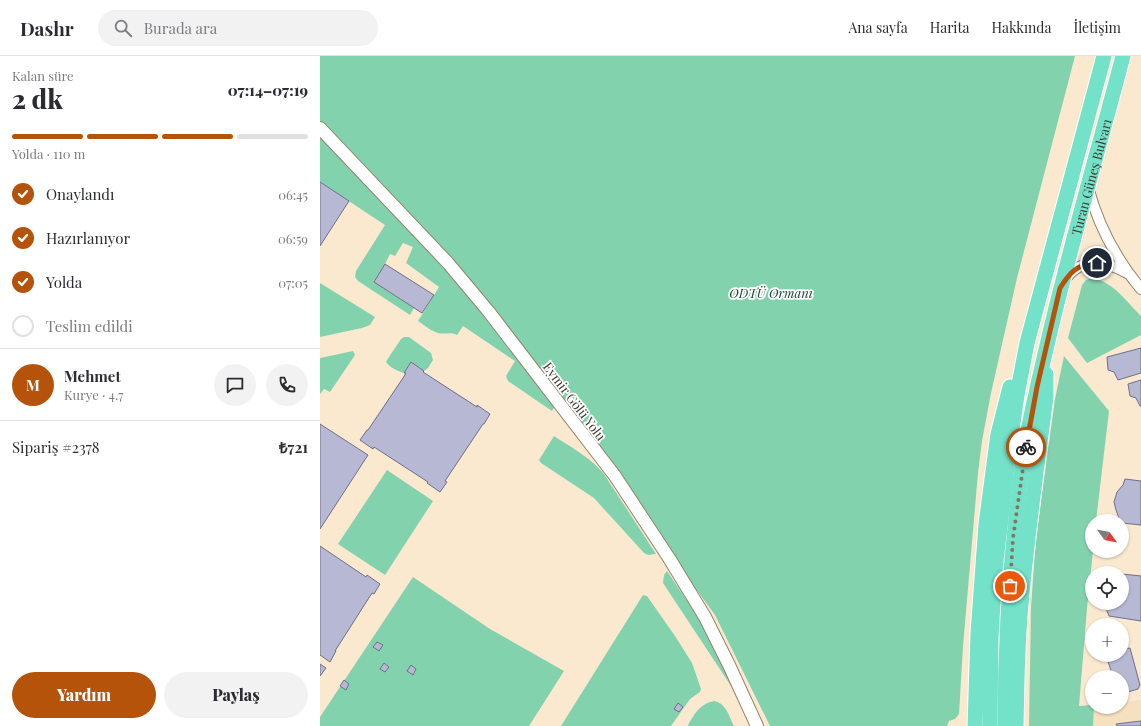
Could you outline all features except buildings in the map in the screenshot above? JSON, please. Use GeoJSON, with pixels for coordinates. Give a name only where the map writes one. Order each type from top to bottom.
{"type":"FeatureCollection","features":[{"type":"Feature","properties":{"kind":"main road","name":"Turan Güneş Bulvarı"},"geometry":{"type":"LineString","coordinates":[[990,726],[991,637],[995,570],[1017,395],[1027,343],[1104,56]]}},
{"type":"Feature","properties":{"kind":"main road","name":"Turan Güneş Bulvarı"},"geometry":{"type":"LineString","coordinates":[[1005,726],[1005,674],[1013,538],[1024,458],[1045,351],[1060,288],[1123,56]]}},
{"type":"Feature","properties":{"kind":"main road"},"geometry":{"type":"LineString","coordinates":[[975,726],[978,633],[986,524],[1000,428],[1011,385],[1027,343]]}},
{"type":"Feature","properties":{"kind":"main road"},"geometry":{"type":"LineString","coordinates":[[1016,726],[1021,607],[1028,536],[1046,397],[1045,351]]}},
{"type":"Feature","properties":{"kind":"street","name":"Eymir Gölü Yolu"},"geometry":{"type":"LineString","coordinates":[[320,128],[448,263],[489,312],[615,476],[669,558],[705,617],[758,726]]}},
{"type":"Feature","properties":{"kind":"street"},"geometry":{"type":"LineString","coordinates":[[1088,186],[1096,212],[1106,236],[1118,258],[1141,289]]}},
{"type":"Feature","properties":{"kind":"street"},"geometry":{"type":"LineString","coordinates":[[1060,288],[1067,277],[1074,270],[1090,263],[1109,266],[1129,274]]}},
{"type":"Feature","properties":{"kind":"shaded area"},"geometry":{"type":"Polygon","coordinates":[[[1141,700],[1141,726],[1093,726],[1094,714],[1129,714],[1129,701],[1141,700]]]}},
{"type":"Feature","properties":{"kind":"green space","name":"ODTÜ Ormanı"},"geometry":{"type":"Polygon","coordinates":[[[320,56],[1075,56],[1017,278],[991,393],[982,441],[963,646],[959,714],[955,719],[949,721],[947,726],[770,726],[715,615],[579,428],[524,356],[320,128],[320,56]]]}},
{"type":"Feature","properties":{"kind":"green space"},"geometry":{"type":"Polygon","coordinates":[[[320,135],[447,270],[555,406],[552,411],[508,381],[506,376],[515,361],[463,326],[457,335],[452,333],[438,333],[418,321],[439,287],[406,263],[413,247],[403,243],[395,256],[390,254],[374,282],[414,308],[410,315],[358,281],[355,277],[356,271],[385,225],[320,182],[320,135]]]}},
{"type":"Feature","properties":{"kind":"green space"},"geometry":{"type":"Polygon","coordinates":[[[1093,278],[1100,280],[1113,288],[1141,316],[1141,335],[1087,363],[1068,338],[1082,285],[1086,280],[1093,278]]]}},
{"type":"Feature","properties":{"kind":"green space"},"geometry":{"type":"Polygon","coordinates":[[[320,283],[375,317],[370,325],[320,337],[320,283]]]}},
{"type":"Feature","properties":{"kind":"green space"},"geometry":{"type":"Polygon","coordinates":[[[404,337],[409,337],[431,353],[433,360],[424,371],[411,362],[404,373],[392,368],[386,362],[401,339],[404,337]]]}},
{"type":"Feature","properties":{"kind":"green space"},"geometry":{"type":"Polygon","coordinates":[[[353,351],[355,355],[330,392],[324,389],[320,394],[320,358],[353,351]]]}},
{"type":"Feature","properties":{"kind":"green space"},"geometry":{"type":"Polygon","coordinates":[[[1064,356],[1109,411],[1097,514],[1085,514],[1085,558],[1092,558],[1091,566],[1085,566],[1085,610],[1087,610],[1079,706],[1085,706],[1085,714],[1094,714],[1093,726],[1029,726],[1031,607],[1036,538],[1055,399],[1064,356]]]}},
{"type":"Feature","properties":{"kind":"green space"},"geometry":{"type":"Polygon","coordinates":[[[554,436],[599,468],[656,554],[648,555],[644,553],[594,498],[541,463],[539,460],[554,436]]]}},
{"type":"Feature","properties":{"kind":"green space"},"geometry":{"type":"Polygon","coordinates":[[[387,470],[433,501],[385,575],[338,544],[387,470]]]}},
{"type":"Feature","properties":{"kind":"green space"},"geometry":{"type":"Polygon","coordinates":[[[667,571],[704,626],[737,695],[663,583],[664,575],[667,571]]]}},
{"type":"Feature","properties":{"kind":"green space"},"geometry":{"type":"Polygon","coordinates":[[[413,577],[490,629],[564,671],[529,726],[320,726],[320,717],[413,577]]]}},
{"type":"Feature","properties":{"kind":"green space"},"geometry":{"type":"Polygon","coordinates":[[[643,595],[647,596],[692,663],[701,689],[700,692],[690,699],[671,726],[561,726],[643,595]]]}},
{"type":"Feature","properties":{"kind":"green space"},"geometry":{"type":"Polygon","coordinates":[[[714,701],[718,702],[724,707],[734,726],[688,726],[696,712],[702,706],[714,701]]]}},
{"type":"Feature","properties":{"kind":"way so far"},"geometry":{"type":"LineString","coordinates":[[1010,586],[1013,538],[1026,447]]}},
{"type":"Feature","properties":{"kind":"route"},"geometry":{"type":"LineString","coordinates":[[1026,447],[1037,387],[1060,288],[1067,277],[1074,270],[1083,265],[1097,263]]}}]}
